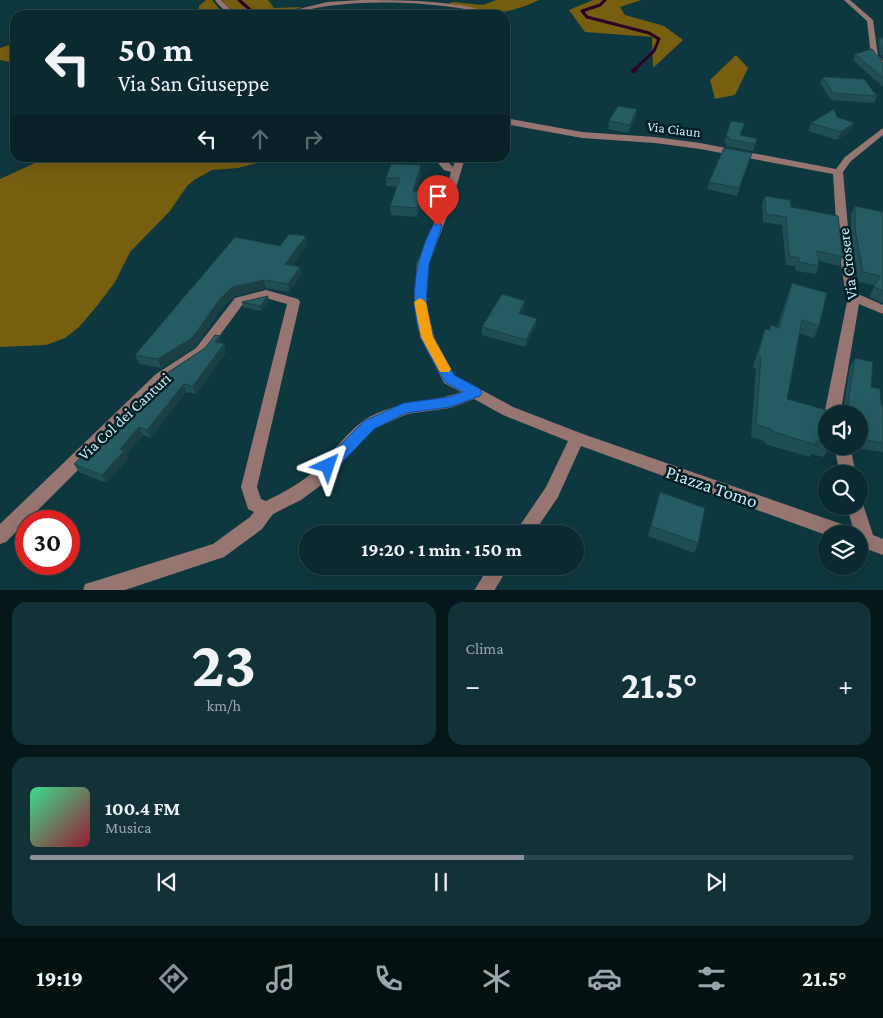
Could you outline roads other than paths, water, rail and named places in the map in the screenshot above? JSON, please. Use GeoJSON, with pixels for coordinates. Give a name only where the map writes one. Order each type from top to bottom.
{"type":"FeatureCollection","features":[{"type":"Feature","properties":{"kind":"street"},"geometry":{"type":"LineString","coordinates":[[218,0],[222,7],[227,10]]}},
{"type":"Feature","properties":{"kind":"street"},"geometry":{"type":"LineString","coordinates":[[847,0],[870,20],[875,56],[883,66]]}},
{"type":"Feature","properties":{"kind":"street"},"geometry":{"type":"LineString","coordinates":[[300,10],[321,5],[367,1],[458,4],[474,10]]}},
{"type":"Feature","properties":{"kind":"street","name":"Via Ciaun"},"geometry":{"type":"LineString","coordinates":[[510,123],[582,135],[655,140],[700,146],[838,172]]}},
{"type":"Feature","properties":{"kind":"street"},"geometry":{"type":"LineString","coordinates":[[838,172],[848,159],[883,131]]}},
{"type":"Feature","properties":{"kind":"street"},"geometry":{"type":"LineString","coordinates":[[442,162],[447,168],[457,171]]}},
{"type":"Feature","properties":{"kind":"street","name":"Piazza Tomo"},"geometry":{"type":"LineString","coordinates":[[459,162],[423,264],[420,302],[427,337],[450,379],[508,411],[577,438],[823,525]]}},
{"type":"Feature","properties":{"kind":"street","name":"Via Crosere"},"geometry":{"type":"LineString","coordinates":[[834,405],[853,302],[843,238],[838,172]]}},
{"type":"Feature","properties":{"kind":"street","name":"Via Col dei Canturi"},"geometry":{"type":"LineString","coordinates":[[0,536],[160,378],[201,351],[239,301],[266,294],[294,302],[249,487],[254,504],[267,509]]}},
{"type":"Feature","properties":{"kind":"street"},"geometry":{"type":"LineString","coordinates":[[852,296],[883,310]]}},
{"type":"Feature","properties":{"kind":"street"},"geometry":{"type":"LineString","coordinates":[[92,590],[218,551],[256,523],[267,509],[295,495],[318,478],[348,444],[369,425],[404,409],[450,402],[475,393]]}},
{"type":"Feature","properties":{"kind":"street"},"geometry":{"type":"LineString","coordinates":[[529,525],[552,492],[577,438]]}},
{"type":"Feature","properties":{"kind":"street","name":"Piazza Tomo"},"geometry":{"type":"LineString","coordinates":[[868,541],[883,547]]}},
{"type":"Feature","properties":{"kind":"street"},"geometry":{"type":"LineString","coordinates":[[483,590],[494,575]]}},
{"type":"Feature","properties":{"kind":"waterway"},"geometry":{"type":"LineString","coordinates":[[239,0],[250,10]]}},
{"type":"Feature","properties":{"kind":"waterway"},"geometry":{"type":"LineString","coordinates":[[605,0],[600,5],[582,11],[587,17],[649,33],[659,39],[654,51],[634,70]]}}]}
